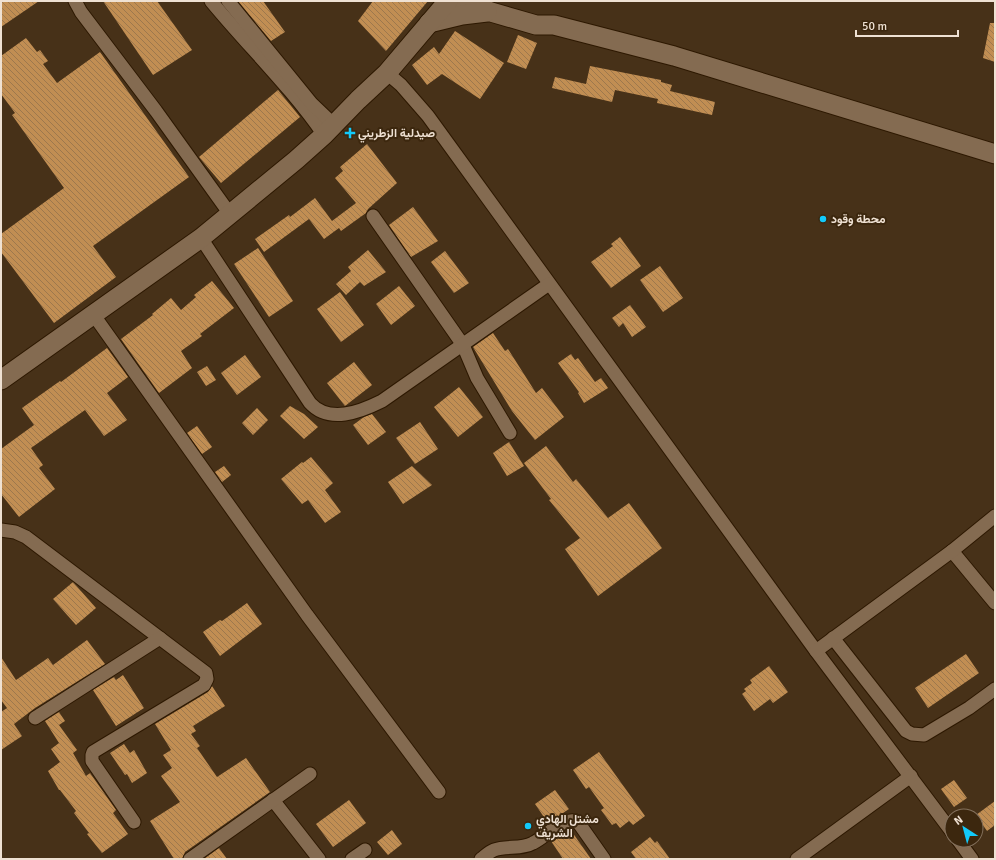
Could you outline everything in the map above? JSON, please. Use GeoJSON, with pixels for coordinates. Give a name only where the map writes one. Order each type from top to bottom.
{"type":"FeatureCollection","features":[{"type":"Feature","properties":{"kind":"main road"},"geometry":{"type":"LineString","coordinates":[[1,380],[201,238],[230,214],[329,130],[358,100],[388,73],[448,1]]}},
{"type":"Feature","properties":{"kind":"main road"},"geometry":{"type":"LineString","coordinates":[[462,1],[499,4],[536,25],[554,25],[674,56],[995,154]]}},
{"type":"Feature","properties":{"kind":"main road"},"geometry":{"type":"LineString","coordinates":[[429,23],[499,4]]}},
{"type":"Feature","properties":{"kind":"street"},"geometry":{"type":"LineString","coordinates":[[75,1],[81,12],[156,111],[230,214]]}},
{"type":"Feature","properties":{"kind":"street"},"geometry":{"type":"LineString","coordinates":[[210,1],[291,93],[329,130]]}},
{"type":"Feature","properties":{"kind":"street"},"geometry":{"type":"LineString","coordinates":[[228,1],[312,104],[329,130]]}},
{"type":"Feature","properties":{"kind":"street"},"geometry":{"type":"LineString","coordinates":[[388,73],[401,85],[428,116],[816,651],[944,821]]}},
{"type":"Feature","properties":{"kind":"street"},"geometry":{"type":"LineString","coordinates":[[373,216],[463,345],[477,378],[510,433]]}},
{"type":"Feature","properties":{"kind":"street"},"geometry":{"type":"LineString","coordinates":[[201,238],[310,403],[315,409],[323,413],[346,414],[360,411],[382,401],[549,284]]}},
{"type":"Feature","properties":{"kind":"street"},"geometry":{"type":"LineString","coordinates":[[93,314],[307,614],[439,792]]}},
{"type":"Feature","properties":{"kind":"street"},"geometry":{"type":"LineString","coordinates":[[816,651],[952,550],[995,516]]}},
{"type":"Feature","properties":{"kind":"street"},"geometry":{"type":"LineString","coordinates":[[1,530],[15,532],[26,537],[206,673],[207,679],[204,685],[93,752],[92,761],[134,822]]}},
{"type":"Feature","properties":{"kind":"street"},"geometry":{"type":"LineString","coordinates":[[952,550],[995,603]]}},
{"type":"Feature","properties":{"kind":"street"},"geometry":{"type":"LineString","coordinates":[[35,718],[160,638]]}},
{"type":"Feature","properties":{"kind":"street"},"geometry":{"type":"LineString","coordinates":[[834,638],[906,731],[912,734],[924,735],[969,708],[995,689]]}},
{"type":"Feature","properties":{"kind":"street"},"geometry":{"type":"LineString","coordinates":[[190,859],[310,774]]}},
{"type":"Feature","properties":{"kind":"street"},"geometry":{"type":"LineString","coordinates":[[797,859],[910,776]]}},
{"type":"Feature","properties":{"kind":"street"},"geometry":{"type":"LineString","coordinates":[[273,800],[319,859]]}},
{"type":"Feature","properties":{"kind":"street"},"geometry":{"type":"LineString","coordinates":[[481,859],[493,850],[528,846],[568,820],[574,820],[578,822],[604,859]]}},
{"type":"Feature","properties":{"kind":"street"},"geometry":{"type":"LineString","coordinates":[[964,848],[972,859]]}},
{"type":"Feature","properties":{"kind":"street"},"geometry":{"type":"LineString","coordinates":[[352,859],[365,850]]}},
{"type":"Feature","properties":{"kind":"building"},"geometry":{"type":"Polygon","coordinates":[[[1,1],[39,1],[1,27],[1,1]]]}},
{"type":"Feature","properties":{"kind":"building"},"geometry":{"type":"Polygon","coordinates":[[[103,1],[157,1],[192,50],[153,75],[103,1]]]}},
{"type":"Feature","properties":{"kind":"building"},"geometry":{"type":"Polygon","coordinates":[[[238,1],[263,1],[285,32],[271,41],[238,1]]]}},
{"type":"Feature","properties":{"kind":"building"},"geometry":{"type":"Polygon","coordinates":[[[373,1],[428,1],[386,51],[358,21],[373,1]]]}},
{"type":"Feature","properties":{"kind":"building"},"geometry":{"type":"Polygon","coordinates":[[[990,23],[995,23],[995,62],[983,58],[990,23]]]}},
{"type":"Feature","properties":{"kind":"building"},"geometry":{"type":"Polygon","coordinates":[[[455,31],[504,63],[480,99],[442,74],[427,85],[412,65],[434,47],[439,54],[455,31]]]}},
{"type":"Feature","properties":{"kind":"building"},"geometry":{"type":"Polygon","coordinates":[[[518,35],[537,43],[526,69],[507,62],[518,35]]]}},
{"type":"Feature","properties":{"kind":"building"},"geometry":{"type":"Polygon","coordinates":[[[26,38],[37,52],[40,50],[48,61],[43,64],[57,83],[100,52],[189,177],[93,246],[116,277],[54,323],[1,252],[1,234],[64,188],[12,115],[15,113],[1,94],[1,56],[26,38]]]}},
{"type":"Feature","properties":{"kind":"building"},"geometry":{"type":"Polygon","coordinates":[[[590,66],[661,80],[661,82],[672,85],[670,91],[715,102],[712,115],[657,103],[658,99],[615,90],[612,102],[552,88],[555,77],[586,84],[590,66]]]}},
{"type":"Feature","properties":{"kind":"building"},"geometry":{"type":"Polygon","coordinates":[[[278,90],[300,117],[221,183],[199,157],[278,90]]]}},
{"type":"Feature","properties":{"kind":"building"},"geometry":{"type":"Polygon","coordinates":[[[367,144],[397,183],[368,209],[366,213],[341,231],[339,228],[324,239],[309,219],[264,252],[255,239],[289,215],[290,217],[315,198],[332,221],[356,203],[335,178],[343,171],[340,167],[367,144]]]}},
{"type":"Feature","properties":{"kind":"building"},"geometry":{"type":"Polygon","coordinates":[[[413,207],[438,241],[411,257],[389,225],[413,207]]]}},
{"type":"Feature","properties":{"kind":"building"},"geometry":{"type":"Polygon","coordinates":[[[620,237],[641,266],[611,288],[591,262],[613,246],[611,244],[620,237]]]}},
{"type":"Feature","properties":{"kind":"building"},"geometry":{"type":"Polygon","coordinates":[[[258,248],[293,301],[269,317],[234,264],[258,248]]]}},
{"type":"Feature","properties":{"kind":"building"},"geometry":{"type":"Polygon","coordinates":[[[368,250],[386,272],[364,286],[360,282],[346,295],[336,284],[351,271],[348,267],[368,250]]]}},
{"type":"Feature","properties":{"kind":"building"},"geometry":{"type":"Polygon","coordinates":[[[445,251],[469,283],[454,293],[431,262],[445,251]]]}},
{"type":"Feature","properties":{"kind":"building"},"geometry":{"type":"Polygon","coordinates":[[[660,266],[683,298],[663,312],[640,280],[660,266]]]}},
{"type":"Feature","properties":{"kind":"building"},"geometry":{"type":"Polygon","coordinates":[[[212,281],[234,308],[200,334],[202,336],[181,351],[192,368],[159,393],[121,339],[153,315],[152,314],[171,298],[181,310],[196,297],[194,295],[212,281]]]}},
{"type":"Feature","properties":{"kind":"building"},"geometry":{"type":"Polygon","coordinates":[[[399,286],[415,306],[391,325],[376,304],[399,286]]]}},
{"type":"Feature","properties":{"kind":"building"},"geometry":{"type":"Polygon","coordinates":[[[340,292],[364,325],[341,342],[317,309],[340,292]]]}},
{"type":"Feature","properties":{"kind":"building"},"geometry":{"type":"Polygon","coordinates":[[[630,305],[646,327],[632,337],[623,323],[619,327],[612,318],[630,305]]]}},
{"type":"Feature","properties":{"kind":"building"},"geometry":{"type":"Polygon","coordinates":[[[493,333],[505,351],[508,349],[536,393],[542,388],[564,417],[535,440],[512,411],[473,347],[493,333]]]}},
{"type":"Feature","properties":{"kind":"building"},"geometry":{"type":"Polygon","coordinates":[[[107,348],[128,377],[107,393],[127,420],[104,436],[85,410],[31,448],[43,465],[39,468],[55,489],[19,517],[1,494],[1,449],[34,425],[22,408],[60,381],[61,382],[107,348]]]}},
{"type":"Feature","properties":{"kind":"building"},"geometry":{"type":"Polygon","coordinates":[[[571,354],[575,360],[578,358],[595,382],[601,378],[608,388],[584,403],[578,393],[579,392],[558,363],[571,354]]]}},
{"type":"Feature","properties":{"kind":"building"},"geometry":{"type":"Polygon","coordinates":[[[245,355],[261,377],[237,395],[221,373],[245,355]]]}},
{"type":"Feature","properties":{"kind":"building"},"geometry":{"type":"Polygon","coordinates":[[[354,362],[372,385],[345,406],[327,383],[354,362]]]}},
{"type":"Feature","properties":{"kind":"building"},"geometry":{"type":"Polygon","coordinates":[[[207,366],[216,380],[206,386],[197,372],[207,366]]]}},
{"type":"Feature","properties":{"kind":"building"},"geometry":{"type":"Polygon","coordinates":[[[459,387],[483,417],[458,437],[434,407],[459,387]]]}},
{"type":"Feature","properties":{"kind":"building"},"geometry":{"type":"Polygon","coordinates":[[[290,406],[304,414],[318,427],[304,439],[280,416],[290,406]]]}},
{"type":"Feature","properties":{"kind":"building"},"geometry":{"type":"Polygon","coordinates":[[[257,408],[268,420],[253,435],[242,423],[257,408]]]}},
{"type":"Feature","properties":{"kind":"building"},"geometry":{"type":"Polygon","coordinates":[[[372,414],[386,432],[368,445],[353,425],[364,417],[372,414]]]}},
{"type":"Feature","properties":{"kind":"building"},"geometry":{"type":"Polygon","coordinates":[[[420,422],[438,449],[415,464],[396,438],[420,422]]]}},
{"type":"Feature","properties":{"kind":"building"},"geometry":{"type":"Polygon","coordinates":[[[197,426],[212,447],[202,454],[187,433],[197,426]]]}},
{"type":"Feature","properties":{"kind":"building"},"geometry":{"type":"Polygon","coordinates":[[[509,442],[524,466],[507,476],[493,453],[509,442]]]}},
{"type":"Feature","properties":{"kind":"building"},"geometry":{"type":"Polygon","coordinates":[[[546,446],[573,482],[576,479],[608,518],[629,503],[662,548],[598,596],[565,549],[580,538],[549,500],[551,499],[524,463],[546,446]]]}},
{"type":"Feature","properties":{"kind":"building"},"geometry":{"type":"Polygon","coordinates":[[[311,457],[333,483],[325,490],[341,512],[325,523],[308,500],[302,504],[281,479],[302,462],[303,463],[311,457]]]}},
{"type":"Feature","properties":{"kind":"building"},"geometry":{"type":"Polygon","coordinates":[[[224,466],[231,475],[222,482],[215,472],[224,466]]]}},
{"type":"Feature","properties":{"kind":"building"},"geometry":{"type":"Polygon","coordinates":[[[412,466],[432,485],[403,504],[388,482],[412,466]]]}},
{"type":"Feature","properties":{"kind":"building"},"geometry":{"type":"Polygon","coordinates":[[[73,582],[96,608],[76,625],[53,599],[73,582]]]}},
{"type":"Feature","properties":{"kind":"building"},"geometry":{"type":"Polygon","coordinates":[[[247,603],[262,624],[220,656],[203,632],[220,620],[222,621],[247,603]]]}},
{"type":"Feature","properties":{"kind":"building"},"geometry":{"type":"Polygon","coordinates":[[[87,640],[105,664],[35,708],[14,724],[22,736],[1,750],[1,712],[7,708],[1,700],[1,657],[16,680],[48,658],[53,665],[87,640]]]}},
{"type":"Feature","properties":{"kind":"building"},"geometry":{"type":"Polygon","coordinates":[[[966,654],[979,673],[928,708],[915,688],[966,654]]]}},
{"type":"Feature","properties":{"kind":"building"},"geometry":{"type":"Polygon","coordinates":[[[769,666],[788,692],[773,703],[770,699],[754,711],[742,694],[746,691],[744,689],[752,683],[750,680],[769,666]]]}},
{"type":"Feature","properties":{"kind":"building"},"geometry":{"type":"Polygon","coordinates":[[[123,675],[144,708],[116,726],[93,690],[114,677],[116,680],[123,675]]]}},
{"type":"Feature","properties":{"kind":"building"},"geometry":{"type":"Polygon","coordinates":[[[212,686],[225,706],[193,726],[196,731],[191,734],[200,746],[197,748],[217,777],[246,758],[270,792],[185,852],[182,859],[174,859],[150,821],[180,802],[161,776],[172,768],[163,755],[171,750],[155,724],[208,692],[212,686]]]}},
{"type":"Feature","properties":{"kind":"building"},"geometry":{"type":"Polygon","coordinates":[[[59,712],[65,721],[59,725],[77,750],[73,753],[86,776],[90,773],[116,810],[113,813],[128,834],[102,853],[87,834],[89,833],[74,813],[76,811],[59,790],[48,771],[60,762],[51,749],[59,743],[45,721],[59,712]]]}},
{"type":"Feature","properties":{"kind":"building"},"geometry":{"type":"Polygon","coordinates":[[[124,744],[130,753],[134,750],[147,773],[132,783],[127,774],[125,775],[110,753],[124,744]]]}},
{"type":"Feature","properties":{"kind":"building"},"geometry":{"type":"Polygon","coordinates":[[[599,752],[645,816],[633,825],[629,821],[620,828],[616,823],[612,825],[601,810],[604,808],[589,787],[586,789],[573,770],[599,752]]]}},
{"type":"Feature","properties":{"kind":"building"},"geometry":{"type":"Polygon","coordinates":[[[954,780],[967,798],[954,807],[941,789],[954,780]]]}},
{"type":"Feature","properties":{"kind":"building"},"geometry":{"type":"Polygon","coordinates":[[[555,790],[569,809],[548,823],[535,804],[555,790]]]}},
{"type":"Feature","properties":{"kind":"building"},"geometry":{"type":"Polygon","coordinates":[[[349,800],[366,823],[333,847],[316,824],[349,800]]]}},
{"type":"Feature","properties":{"kind":"building"},"geometry":{"type":"Polygon","coordinates":[[[995,801],[995,825],[987,831],[984,827],[984,809],[995,801]]]}},
{"type":"Feature","properties":{"kind":"building"},"geometry":{"type":"Polygon","coordinates":[[[570,829],[591,859],[563,859],[551,841],[570,829]]]}},
{"type":"Feature","properties":{"kind":"building"},"geometry":{"type":"Polygon","coordinates":[[[392,830],[402,844],[388,855],[377,842],[392,830]]]}},
{"type":"Feature","properties":{"kind":"building"},"geometry":{"type":"Polygon","coordinates":[[[650,837],[655,843],[657,841],[670,859],[636,859],[631,852],[650,837]]]}},
{"type":"Feature","properties":{"kind":"building"},"geometry":{"type":"Polygon","coordinates":[[[219,848],[227,859],[204,859],[219,848]]]}},
{"type":"Feature","properties":{"kind":"place","name":"صيدلية الزطريني"},"geometry":{"type":"Point","coordinates":[350,133]}},
{"type":"Feature","properties":{"kind":"place","name":"محطة وقود"},"geometry":{"type":"Point","coordinates":[823,219]}},
{"type":"Feature","properties":{"kind":"place","name":"مشتل الهادي الشريف"},"geometry":{"type":"Point","coordinates":[528,826]}}]}
